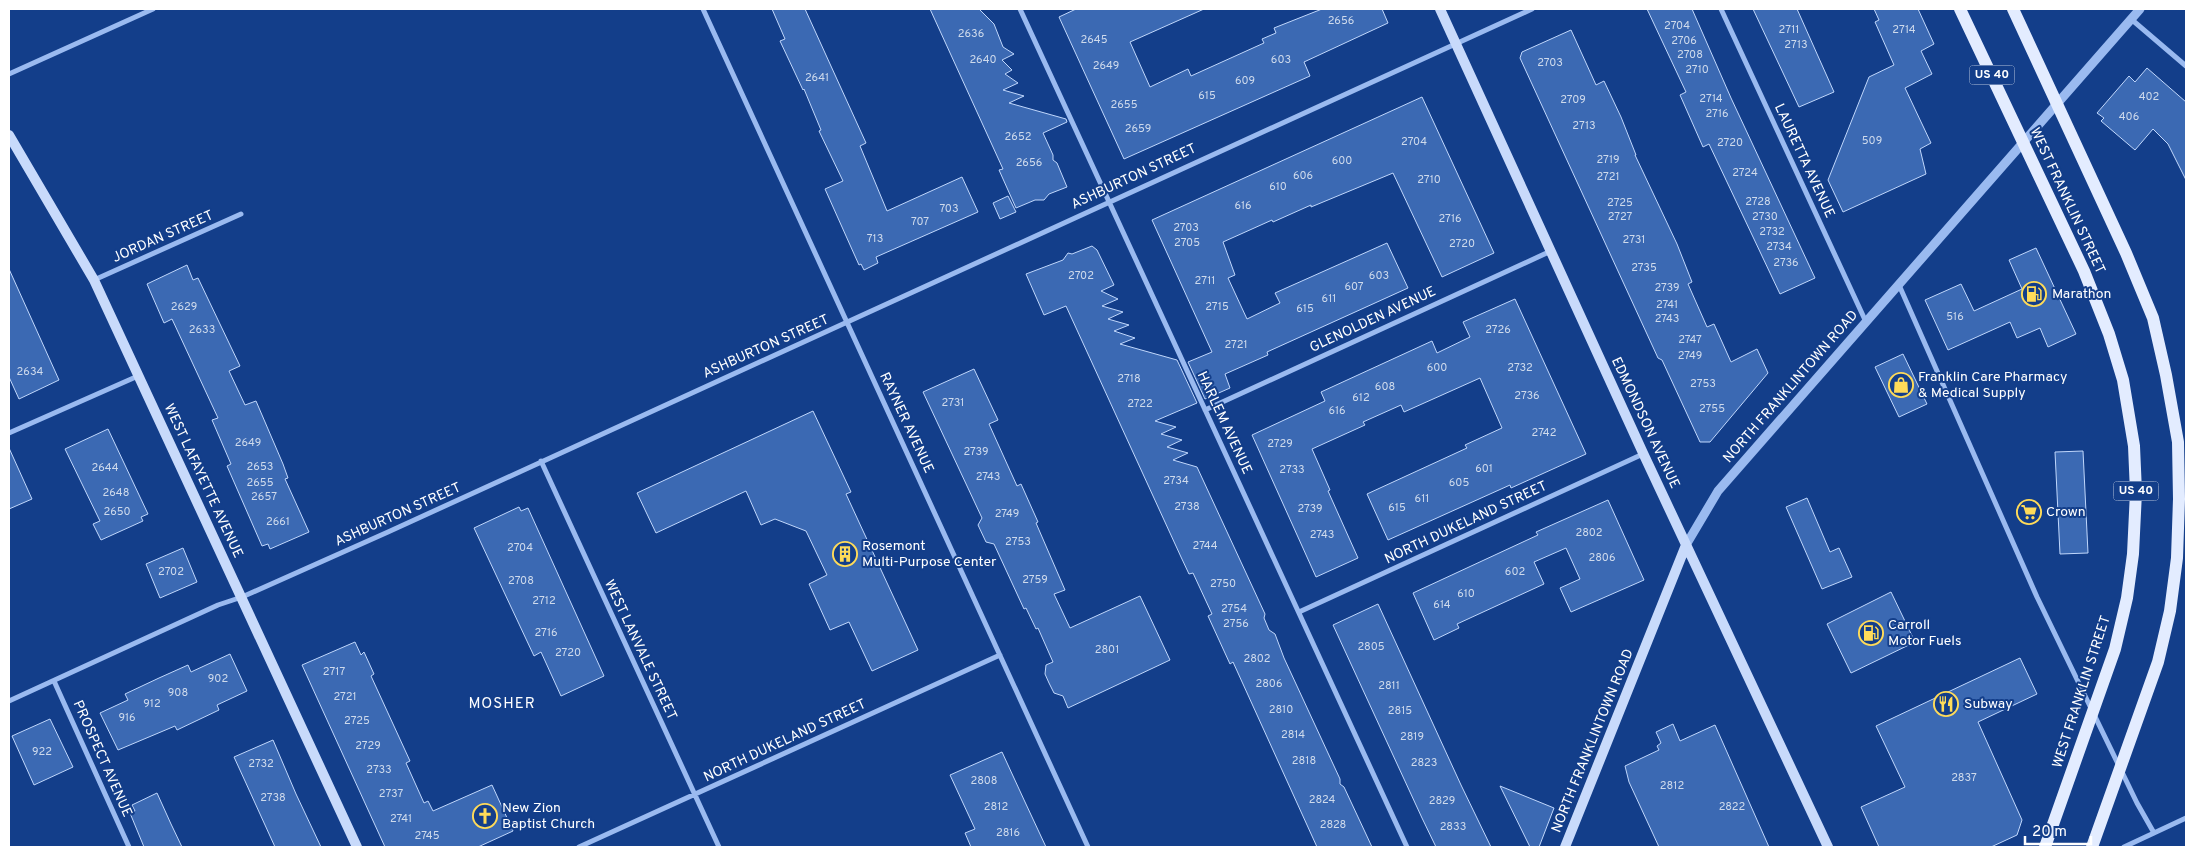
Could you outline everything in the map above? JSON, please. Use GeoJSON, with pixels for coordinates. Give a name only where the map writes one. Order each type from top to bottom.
{"type":"FeatureCollection","features":[{"type":"Feature","properties":{"kind":"main road","name":"EDMONDSON AVENUE"},"geometry":{"type":"LineString","coordinates":[[1440,9],[1643,453],[1828,847]]}},
{"type":"Feature","properties":{"kind":"main road","name":"WEST FRANKLIN STREET"},"geometry":{"type":"LineString","coordinates":[[1960,9],[2084,271],[2109,334],[2123,380],[2134,446],[2136,492],[2133,554],[2127,598],[2115,649],[2045,847]]}},
{"type":"Feature","properties":{"kind":"main road","name":"US 40"},"geometry":{"type":"LineString","coordinates":[[2013,9],[2126,253],[2153,318],[2178,442],[2180,498],[2177,558],[2170,610],[2158,662],[2092,847]]}},
{"type":"Feature","properties":{"kind":"main road","name":"WEST LAFAYETTE AVENUE"},"geometry":{"type":"LineString","coordinates":[[9,135],[94,280],[357,847]]}},
{"type":"Feature","properties":{"kind":"main road","name":"NORTH FRANKLINTOWN ROAD"},"geometry":{"type":"LineString","coordinates":[[1565,847],[1686,545]]}},
{"type":"Feature","properties":{"kind":"street"},"geometry":{"type":"LineString","coordinates":[[9,74],[153,9]]}},
{"type":"Feature","properties":{"kind":"street","name":"RAYNER AVENUE"},"geometry":{"type":"LineString","coordinates":[[704,9],[1088,847]]}},
{"type":"Feature","properties":{"kind":"street","name":"HARLEM AVENUE"},"geometry":{"type":"LineString","coordinates":[[1020,9],[1407,847]]}},
{"type":"Feature","properties":{"kind":"street","name":"ASHBURTON STREET"},"geometry":{"type":"LineString","coordinates":[[9,701],[218,605],[242,597],[848,323],[1108,201],[1532,9]]}},
{"type":"Feature","properties":{"kind":"street","name":"LAURETTA AVENUE"},"geometry":{"type":"LineString","coordinates":[[1721,9],[1866,322]]}},
{"type":"Feature","properties":{"kind":"street","name":"NORTH FRANKLINTOWN ROAD"},"geometry":{"type":"LineString","coordinates":[[1686,545],[1718,491],[1791,410],[2140,9]]}},
{"type":"Feature","properties":{"kind":"street"},"geometry":{"type":"LineString","coordinates":[[2131,19],[2186,66]]}},
{"type":"Feature","properties":{"kind":"street","name":"JORDAN STREET"},"geometry":{"type":"LineString","coordinates":[[94,280],[241,214]]}},
{"type":"Feature","properties":{"kind":"street","name":"GLENOLDEN AVENUE"},"geometry":{"type":"LineString","coordinates":[[1205,410],[1551,250]]}},
{"type":"Feature","properties":{"kind":"street"},"geometry":{"type":"LineString","coordinates":[[1899,284],[2037,597],[2154,833]]}},
{"type":"Feature","properties":{"kind":"street"},"geometry":{"type":"LineString","coordinates":[[9,433],[138,376]]}},
{"type":"Feature","properties":{"kind":"street","name":"NORTH DUKELAND STREET"},"geometry":{"type":"LineString","coordinates":[[1299,612],[1643,453]]}},
{"type":"Feature","properties":{"kind":"street","name":"WEST LANVALE STREET"},"geometry":{"type":"LineString","coordinates":[[541,462],[719,847]]}},
{"type":"Feature","properties":{"kind":"street"},"geometry":{"type":"LineString","coordinates":[[2180,498],[2186,510]]}},
{"type":"Feature","properties":{"kind":"street","name":"NORTH DUKELAND STREET"},"geometry":{"type":"LineString","coordinates":[[579,847],[1000,655]]}},
{"type":"Feature","properties":{"kind":"street","name":"PROSPECT AVENUE"},"geometry":{"type":"LineString","coordinates":[[54,681],[129,847]]}},
{"type":"Feature","properties":{"kind":"street"},"geometry":{"type":"LineString","coordinates":[[2124,847],[2186,818]]}},
{"type":"Feature","properties":{"kind":"building"},"geometry":{"type":"Polygon","coordinates":[[[772,9],[805,9],[866,143],[860,146],[887,211],[962,177],[978,212],[876,257],[878,263],[864,270],[861,264],[859,265],[825,189],[843,181],[819,131],[821,130],[804,89],[780,41],[785,39],[772,9]]]}},
{"type":"Feature","properties":{"kind":"building"},"geometry":{"type":"Polygon","coordinates":[[[930,9],[979,9],[994,24],[1003,47],[1014,54],[1002,60],[1012,70],[1005,74],[1018,83],[1003,90],[1024,96],[1009,103],[1066,119],[1067,122],[1043,133],[1053,155],[1053,160],[1057,163],[1067,187],[1049,194],[1044,200],[1035,200],[1016,208],[999,170],[1003,169],[930,9]]]}},
{"type":"Feature","properties":{"kind":"building"},"geometry":{"type":"Polygon","coordinates":[[[1076,9],[1204,9],[1130,42],[1150,87],[1188,69],[1191,76],[1264,43],[1262,39],[1276,33],[1274,28],[1322,9],[1382,9],[1388,23],[1304,62],[1310,76],[1124,159],[1059,17],[1076,9]]]}},
{"type":"Feature","properties":{"kind":"building"},"geometry":{"type":"Polygon","coordinates":[[[1647,9],[1692,9],[1731,98],[1815,278],[1780,294],[1709,144],[1703,147],[1680,95],[1686,92],[1647,9]]]}},
{"type":"Feature","properties":{"kind":"building"},"geometry":{"type":"Polygon","coordinates":[[[1753,9],[1797,9],[1834,92],[1799,107],[1753,9]]]}},
{"type":"Feature","properties":{"kind":"building"},"geometry":{"type":"Polygon","coordinates":[[[1874,9],[1918,9],[1934,44],[1921,51],[1932,74],[1905,88],[1931,143],[1920,149],[1926,174],[1843,212],[1828,180],[1869,77],[1894,65],[1875,22],[1879,20],[1874,9]]]}},
{"type":"Feature","properties":{"kind":"building"},"geometry":{"type":"Polygon","coordinates":[[[1571,30],[1596,85],[1604,81],[1621,117],[1635,155],[1677,244],[1692,282],[1688,284],[1707,327],[1714,324],[1731,362],[1757,349],[1768,373],[1710,442],[1700,442],[1662,360],[1658,358],[1520,58],[1522,52],[1571,30]]]}},
{"type":"Feature","properties":{"kind":"building"},"geometry":{"type":"Polygon","coordinates":[[[2147,68],[2186,102],[2186,180],[2168,144],[2153,129],[2135,150],[2101,121],[2104,118],[2097,113],[2129,76],[2135,82],[2147,68]]]}},
{"type":"Feature","properties":{"kind":"building"},"geometry":{"type":"Polygon","coordinates":[[[1422,97],[1494,253],[1442,277],[1393,173],[1273,222],[1272,220],[1223,242],[1235,275],[1228,278],[1247,319],[1280,303],[1275,293],[1387,243],[1408,288],[1267,352],[1268,355],[1225,374],[1230,388],[1205,399],[1188,362],[1212,352],[1152,220],[1422,97]]]}},
{"type":"Feature","properties":{"kind":"building"},"geometry":{"type":"Polygon","coordinates":[[[1008,196],[1016,212],[1000,219],[993,203],[1008,196]]]}},
{"type":"Feature","properties":{"kind":"building"},"geometry":{"type":"Polygon","coordinates":[[[1092,246],[1097,250],[1114,285],[1101,291],[1118,299],[1102,306],[1123,312],[1108,319],[1129,325],[1114,331],[1135,338],[1120,344],[1177,360],[1197,403],[1155,421],[1176,427],[1161,434],[1182,440],[1167,447],[1188,453],[1173,460],[1197,467],[1265,614],[1264,618],[1269,630],[1275,634],[1284,658],[1340,779],[1340,784],[1344,787],[1372,847],[1317,847],[1233,662],[1230,664],[1208,616],[1212,614],[1193,573],[1189,574],[1066,306],[1044,315],[1026,274],[1063,260],[1068,253],[1072,254],[1092,246]]]}},
{"type":"Feature","properties":{"kind":"building"},"geometry":{"type":"Polygon","coordinates":[[[2036,248],[2076,334],[2048,347],[2040,328],[2017,338],[2010,322],[1948,350],[1925,300],[1961,284],[1974,311],[2022,289],[2009,260],[2036,248]]]}},
{"type":"Feature","properties":{"kind":"building"},"geometry":{"type":"Polygon","coordinates":[[[187,265],[193,280],[198,278],[240,366],[229,371],[245,405],[256,401],[283,464],[288,478],[285,479],[309,532],[270,549],[268,544],[262,546],[227,466],[231,464],[212,420],[218,418],[172,319],[164,323],[147,284],[187,265]]]}},
{"type":"Feature","properties":{"kind":"building"},"geometry":{"type":"Polygon","coordinates":[[[9,269],[59,380],[19,399],[9,377],[9,269]]]}},
{"type":"Feature","properties":{"kind":"building"},"geometry":{"type":"Polygon","coordinates":[[[1515,299],[1586,454],[1511,488],[1510,485],[1388,540],[1367,494],[1467,448],[1465,445],[1502,428],[1480,378],[1404,412],[1401,405],[1363,422],[1365,425],[1312,449],[1330,490],[1328,491],[1358,558],[1316,577],[1252,435],[1325,401],[1321,392],[1432,341],[1437,353],[1470,337],[1463,322],[1515,299]]]}},
{"type":"Feature","properties":{"kind":"building","name":"Franklin Care Pharmacy & Medical Supply"},"geometry":{"type":"Polygon","coordinates":[[[1903,354],[1927,404],[1899,417],[1875,367],[1903,354]]]}},
{"type":"Feature","properties":{"kind":"building"},"geometry":{"type":"Polygon","coordinates":[[[974,369],[998,420],[989,424],[1017,486],[1021,484],[1065,590],[1054,594],[1070,628],[1140,596],[1170,660],[1068,708],[1063,696],[1054,693],[1049,683],[1045,674],[1046,665],[1053,662],[1038,628],[1036,629],[1026,608],[1024,609],[994,544],[986,542],[978,525],[982,518],[923,392],[974,369]]]}},
{"type":"Feature","properties":{"kind":"building","name":"Rosemont Multi-Purpose Center"},"geometry":{"type":"Polygon","coordinates":[[[813,411],[851,492],[846,494],[918,650],[872,671],[849,622],[830,630],[809,584],[827,575],[806,531],[775,519],[761,525],[746,491],[656,533],[637,493],[813,411]]]}},
{"type":"Feature","properties":{"kind":"building"},"geometry":{"type":"Polygon","coordinates":[[[108,429],[148,514],[141,517],[143,521],[101,540],[93,524],[100,521],[65,449],[108,429]]]}},
{"type":"Feature","properties":{"kind":"building"},"geometry":{"type":"Polygon","coordinates":[[[9,448],[32,499],[9,509],[9,448]]]}},
{"type":"Feature","properties":{"kind":"building","name":"Crown"},"geometry":{"type":"Polygon","coordinates":[[[2083,451],[2088,553],[2060,554],[2055,452],[2083,451]]]}},
{"type":"Feature","properties":{"kind":"building"},"geometry":{"type":"Polygon","coordinates":[[[1807,498],[1830,552],[1839,548],[1852,577],[1822,589],[1786,507],[1807,498]]]}},
{"type":"Feature","properties":{"kind":"building"},"geometry":{"type":"Polygon","coordinates":[[[1608,500],[1644,580],[1571,612],[1560,588],[1580,579],[1566,548],[1534,562],[1544,584],[1457,624],[1459,628],[1434,640],[1413,593],[1538,535],[1536,532],[1608,500]]]}},
{"type":"Feature","properties":{"kind":"building"},"geometry":{"type":"Polygon","coordinates":[[[519,507],[521,511],[528,508],[604,676],[561,696],[541,652],[534,656],[474,528],[519,507]]]}},
{"type":"Feature","properties":{"kind":"building"},"geometry":{"type":"Polygon","coordinates":[[[183,548],[197,582],[160,598],[146,564],[183,548]]]}},
{"type":"Feature","properties":{"kind":"building","name":"Carroll Motor Fuels"},"geometry":{"type":"Polygon","coordinates":[[[1891,592],[1915,642],[1851,673],[1827,624],[1891,592]]]}},
{"type":"Feature","properties":{"kind":"building"},"geometry":{"type":"Polygon","coordinates":[[[1378,604],[1491,847],[1436,847],[1422,818],[1333,625],[1378,604]]]}},
{"type":"Feature","properties":{"kind":"building"},"geometry":{"type":"Polygon","coordinates":[[[355,642],[361,655],[364,652],[374,674],[371,676],[410,761],[406,763],[424,803],[428,801],[433,811],[492,785],[513,831],[478,847],[385,847],[302,665],[355,642]]]}},
{"type":"Feature","properties":{"kind":"building"},"geometry":{"type":"Polygon","coordinates":[[[230,654],[247,691],[217,705],[219,710],[177,730],[175,726],[118,750],[100,713],[128,700],[125,694],[159,678],[188,665],[191,672],[230,654]]]}},
{"type":"Feature","properties":{"kind":"building"},"geometry":{"type":"Polygon","coordinates":[[[2020,658],[2037,694],[1978,722],[2022,820],[2017,835],[1991,847],[1879,847],[1861,807],[1905,787],[1876,726],[2020,658]]]}},
{"type":"Feature","properties":{"kind":"building"},"geometry":{"type":"Polygon","coordinates":[[[50,719],[73,767],[34,785],[12,736],[50,719]]]}},
{"type":"Feature","properties":{"kind":"building"},"geometry":{"type":"Polygon","coordinates":[[[1673,724],[1680,741],[1715,725],[1769,847],[1659,847],[1629,782],[1625,766],[1659,750],[1657,746],[1661,743],[1656,732],[1673,724]]]}},
{"type":"Feature","properties":{"kind":"building"},"geometry":{"type":"Polygon","coordinates":[[[273,740],[321,847],[275,847],[234,757],[273,740]]]}},
{"type":"Feature","properties":{"kind":"building"},"geometry":{"type":"Polygon","coordinates":[[[1002,752],[1046,847],[971,847],[965,833],[975,829],[950,775],[1002,752]]]}},
{"type":"Feature","properties":{"kind":"building"},"geometry":{"type":"Polygon","coordinates":[[[1500,786],[1554,808],[1539,847],[1530,847],[1500,786]]]}},
{"type":"Feature","properties":{"kind":"building"},"geometry":{"type":"Polygon","coordinates":[[[157,793],[182,847],[144,847],[130,813],[135,811],[132,805],[157,793]]]}},
{"type":"Feature","properties":{"kind":"place","name":"Marathon"},"geometry":{"type":"Point","coordinates":[2034,294]}},
{"type":"Feature","properties":{"kind":"place","name":"Franklin Care Pharmacy & Medical Supply"},"geometry":{"type":"Point","coordinates":[1901,385]}},
{"type":"Feature","properties":{"kind":"place","name":"Crown"},"geometry":{"type":"Point","coordinates":[2029,512]}},
{"type":"Feature","properties":{"kind":"place","name":"Rosemont Multi-Purpose Center"},"geometry":{"type":"Point","coordinates":[845,554]}},
{"type":"Feature","properties":{"kind":"place","name":"Carroll Motor Fuels"},"geometry":{"type":"Point","coordinates":[1871,633]}},
{"type":"Feature","properties":{"kind":"place","name":"Subway"},"geometry":{"type":"Point","coordinates":[1946,704]}},
{"type":"Feature","properties":{"kind":"place","name":"New Zion Baptist Church"},"geometry":{"type":"Point","coordinates":[485,816]}},
{"type":"Feature","properties":{"kind":"district","name":"MOSHER"},"geometry":{"type":"Point","coordinates":[502,704]}}]}
